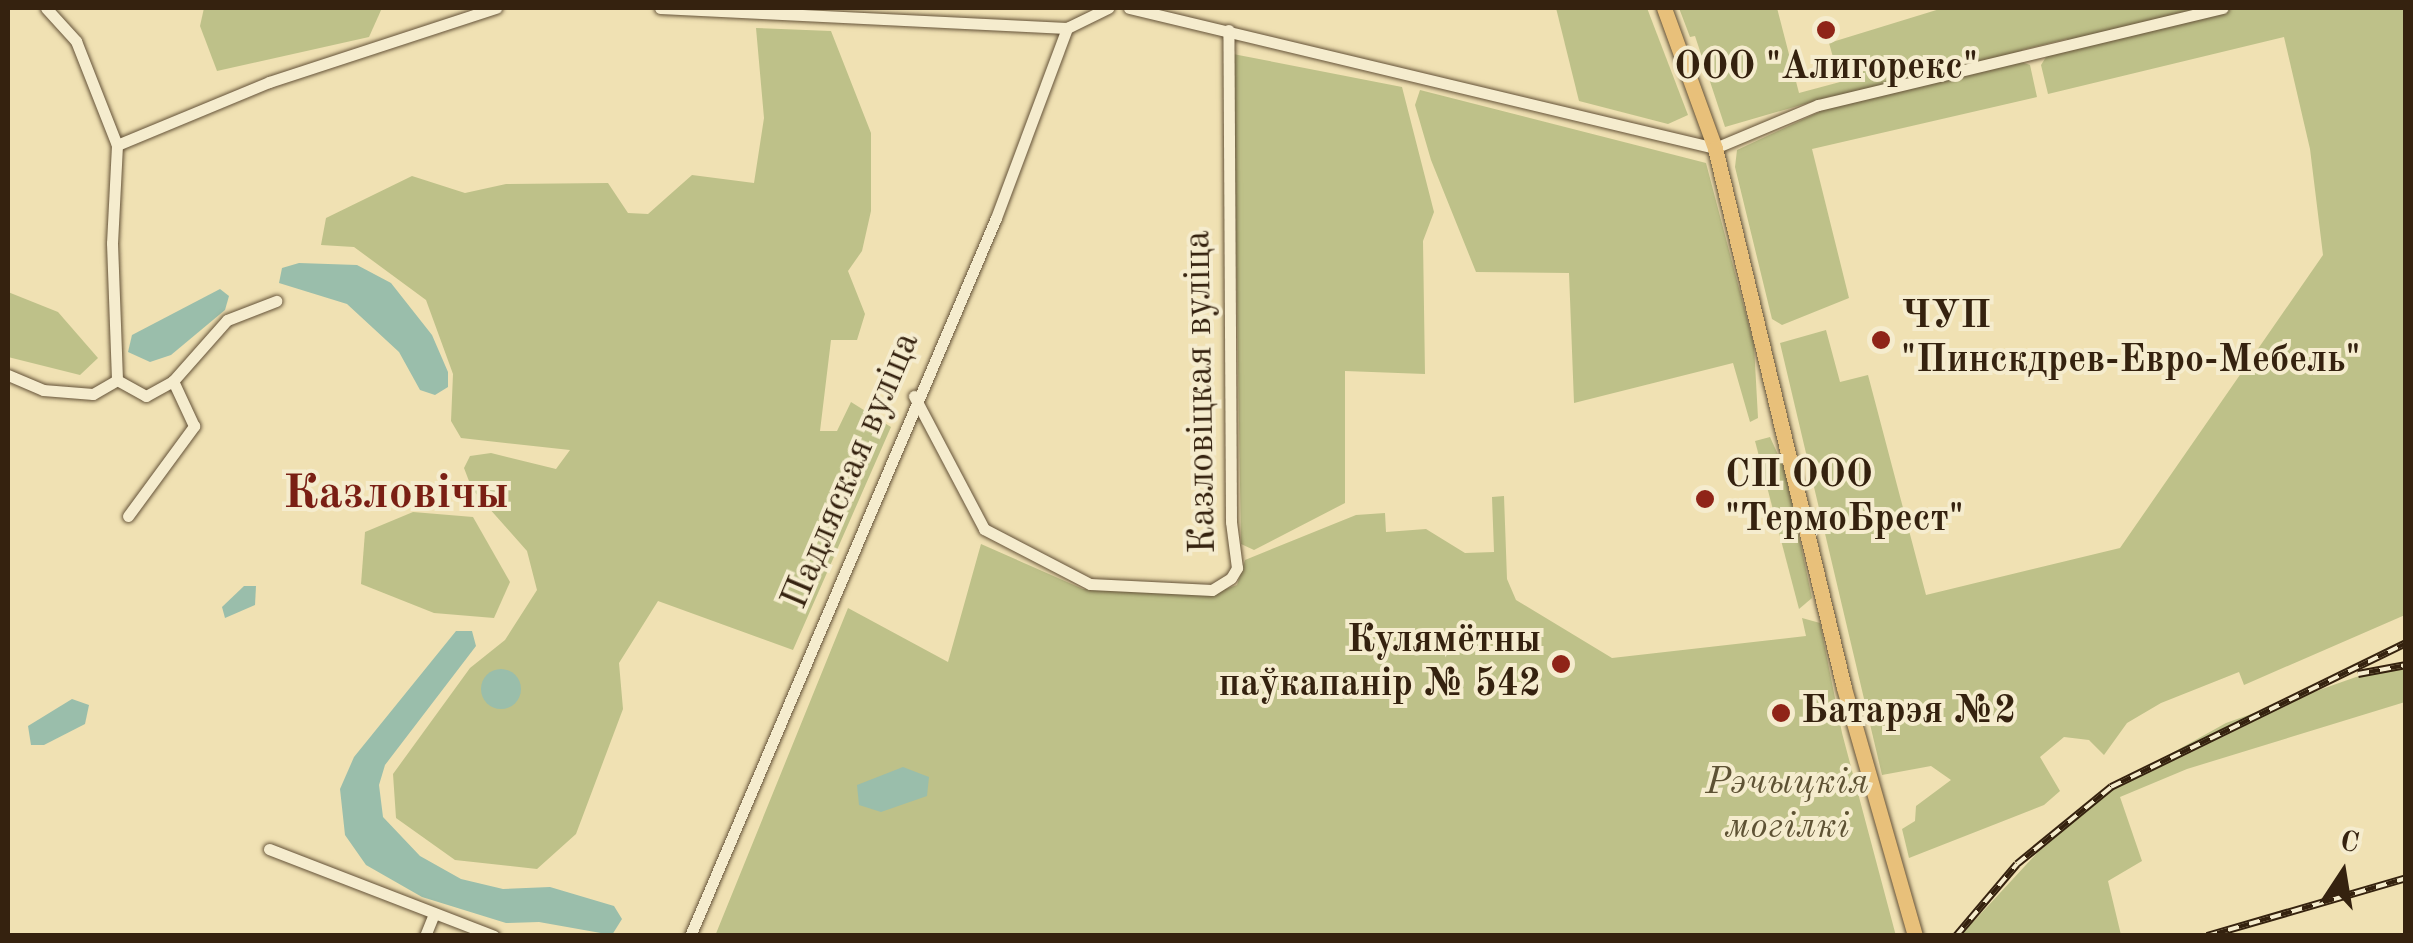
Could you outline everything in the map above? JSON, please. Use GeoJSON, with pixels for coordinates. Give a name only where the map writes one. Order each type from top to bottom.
{"type":"FeatureCollection","features":[{"type":"Feature","properties":{"kind":"main road"},"geometry":{"type":"LineString","coordinates":[[1664,8],[1715,148],[1844,688],[1915,936]]}},
{"type":"Feature","properties":{"kind":"street"},"geometry":{"type":"LineString","coordinates":[[46,8],[76,41],[117,145],[112,243],[117,380]]}},
{"type":"Feature","properties":{"kind":"street"},"geometry":{"type":"LineString","coordinates":[[117,145],[269,82],[496,8]]}},
{"type":"Feature","properties":{"kind":"street"},"geometry":{"type":"LineString","coordinates":[[660,8],[1067,28],[1103,8]]}},
{"type":"Feature","properties":{"kind":"street"},"geometry":{"type":"LineString","coordinates":[[1129,8],[1715,148],[1818,105],[2223,8]]}},
{"type":"Feature","properties":{"kind":"street","name":"Падляская вуліца"},"geometry":{"type":"LineString","coordinates":[[690,936],[914,396],[996,218],[1067,28]]}},
{"type":"Feature","properties":{"kind":"street","name":"Казловіцкая вуліца"},"geometry":{"type":"LineString","coordinates":[[914,396],[984,529],[1090,584],[1212,590],[1231,578],[1237,568],[1231,522],[1228,30]]}},
{"type":"Feature","properties":{"kind":"street"},"geometry":{"type":"LineString","coordinates":[[117,380],[146,396],[172,381],[227,320],[276,301]]}},
{"type":"Feature","properties":{"kind":"street"},"geometry":{"type":"LineString","coordinates":[[8,375],[43,390],[94,394],[117,380]]}},
{"type":"Feature","properties":{"kind":"street"},"geometry":{"type":"LineString","coordinates":[[128,516],[194,426],[172,381]]}},
{"type":"Feature","properties":{"kind":"street"},"geometry":{"type":"LineString","coordinates":[[269,849],[494,936]]}},
{"type":"Feature","properties":{"kind":"street"},"geometry":{"type":"LineString","coordinates":[[425,936],[434,914]]}},
{"type":"Feature","properties":{"kind":"green space"},"geometry":{"type":"Polygon","coordinates":[[[204,8],[382,8],[369,37],[217,71],[200,26],[204,8]]]}},
{"type":"Feature","properties":{"kind":"green space"},"geometry":{"type":"Polygon","coordinates":[[[1556,8],[1647,8],[1688,115],[1668,124],[1579,101],[1556,8]]]}},
{"type":"Feature","properties":{"kind":"green space"},"geometry":{"type":"Polygon","coordinates":[[[1679,8],[1777,8],[1799,93],[1840,82],[1829,43],[1943,8],[2405,8],[2405,615],[2244,685],[2239,672],[2161,703],[2127,723],[2104,755],[2089,740],[2064,737],[2040,757],[2060,791],[2044,805],[1909,858],[1902,829],[1915,821],[1916,806],[1951,780],[1931,766],[1882,775],[1780,343],[1826,330],[1840,382],[1868,375],[1926,595],[2120,548],[2323,255],[2310,149],[2284,37],[2048,94],[2041,65],[2048,54],[2072,46],[2067,39],[2022,50],[2019,61],[2030,65],[2037,97],[1812,149],[1849,298],[1782,325],[1772,319],[1735,167],[1737,150],[1819,112],[1832,96],[1725,127],[1695,36],[1690,37],[1679,8]]]}},
{"type":"Feature","properties":{"kind":"green space"},"geometry":{"type":"Polygon","coordinates":[[[756,28],[831,31],[871,133],[871,211],[862,251],[848,271],[865,314],[857,340],[831,340],[820,431],[837,431],[851,402],[891,427],[793,650],[658,601],[619,663],[623,709],[576,834],[537,869],[455,860],[396,818],[393,774],[470,668],[505,640],[537,590],[527,551],[472,489],[464,468],[470,456],[491,453],[556,469],[570,450],[461,438],[451,421],[453,374],[426,300],[354,247],[321,245],[326,218],[412,176],[465,193],[506,184],[608,183],[628,213],[648,214],[692,175],[754,183],[764,118],[756,28]]]}},
{"type":"Feature","properties":{"kind":"green space"},"geometry":{"type":"Polygon","coordinates":[[[1233,54],[1402,87],[1434,212],[1423,241],[1425,374],[1345,371],[1345,503],[1254,550],[1241,544],[1233,54]]]}},
{"type":"Feature","properties":{"kind":"green space"},"geometry":{"type":"Polygon","coordinates":[[[1420,90],[1706,163],[1754,345],[1758,418],[1750,422],[1733,363],[1574,403],[1569,273],[1476,272],[1431,160],[1415,105],[1420,90]]]}},
{"type":"Feature","properties":{"kind":"green space"},"geometry":{"type":"Polygon","coordinates":[[[8,292],[58,312],[98,358],[80,375],[8,357],[8,292]]]}},
{"type":"Feature","properties":{"kind":"green space"},"geometry":{"type":"Polygon","coordinates":[[[1770,437],[1785,470],[1812,598],[1799,609],[1755,441],[1770,437]]]}},
{"type":"Feature","properties":{"kind":"green space","name":"Рэчыцкія могілкі"},"geometry":{"type":"Polygon","coordinates":[[[1504,496],[1507,579],[1516,600],[1612,658],[1806,636],[1802,618],[1820,623],[1842,733],[1896,936],[715,936],[848,608],[948,662],[981,544],[1083,589],[1209,595],[1237,585],[1245,560],[1356,515],[1385,513],[1386,532],[1426,529],[1465,553],[1494,552],[1492,497],[1504,496]]]}},
{"type":"Feature","properties":{"kind":"green space"},"geometry":{"type":"Polygon","coordinates":[[[413,512],[473,517],[510,582],[494,618],[434,613],[361,584],[365,532],[413,512]]]}},
{"type":"Feature","properties":{"kind":"green space"},"geometry":{"type":"Polygon","coordinates":[[[2405,667],[2405,702],[2187,769],[2120,797],[2142,861],[2108,881],[2121,935],[1961,935],[2064,824],[2109,788],[2226,723],[2356,677],[2405,667]]]}},
{"type":"Feature","properties":{"kind":"shaded area"},"geometry":{"type":"Polygon","coordinates":[[[299,263],[357,265],[391,283],[432,335],[448,372],[448,387],[435,395],[420,390],[399,352],[347,304],[279,283],[282,268],[299,263]]]}},
{"type":"Feature","properties":{"kind":"shaded area"},"geometry":{"type":"Polygon","coordinates":[[[220,289],[229,296],[225,310],[171,355],[150,362],[128,352],[132,335],[220,289]]]}},
{"type":"Feature","properties":{"kind":"shaded area"},"geometry":{"type":"Polygon","coordinates":[[[244,586],[256,586],[255,605],[225,618],[222,607],[244,586]]]}},
{"type":"Feature","properties":{"kind":"shaded area"},"geometry":{"type":"Polygon","coordinates":[[[456,631],[472,631],[476,646],[385,765],[379,785],[383,817],[420,856],[461,879],[503,889],[550,887],[614,906],[622,919],[612,935],[539,922],[506,923],[422,897],[366,865],[345,835],[340,789],[354,757],[456,631]]]}},
{"type":"Feature","properties":{"kind":"shaded area"},"geometry":{"type":"Polygon","coordinates":[[[501,669],[515,675],[521,689],[515,703],[501,709],[487,703],[481,689],[487,675],[501,669]]]}},
{"type":"Feature","properties":{"kind":"shaded area"},"geometry":{"type":"Polygon","coordinates":[[[72,699],[89,705],[85,724],[44,745],[31,745],[28,726],[72,699]]]}},
{"type":"Feature","properties":{"kind":"shaded area"},"geometry":{"type":"Polygon","coordinates":[[[903,767],[929,777],[927,796],[881,812],[859,805],[857,785],[903,767]]]}},
{"type":"Feature","properties":{"kind":"railway"},"geometry":{"type":"LineString","coordinates":[[1956,936],[2017,864],[2111,787],[2406,643]]}},
{"type":"Feature","properties":{"kind":"railway"},"geometry":{"type":"LineString","coordinates":[[2358,674],[2406,665]]}},
{"type":"Feature","properties":{"kind":"railway"},"geometry":{"type":"LineString","coordinates":[[2207,936],[2406,878]]}},
{"type":"Feature","properties":{"kind":"place","name":"ООО \"Алигорекс\""},"geometry":{"type":"Point","coordinates":[1826,30]}},
{"type":"Feature","properties":{"kind":"place","name":"ЧУП \"Пинскдрев-Евро-Мебель\""},"geometry":{"type":"Point","coordinates":[1881,340]}},
{"type":"Feature","properties":{"kind":"place","name":"СП ООО \"ТермоБрест\""},"geometry":{"type":"Point","coordinates":[1705,499]}},
{"type":"Feature","properties":{"kind":"place","name":"Кулямётны паўкапанір № 542"},"geometry":{"type":"Point","coordinates":[1561,664]}},
{"type":"Feature","properties":{"kind":"place","name":"Батарэя №2"},"geometry":{"type":"Point","coordinates":[1781,713]}},
{"type":"Feature","properties":{"kind":"district","name":"Казловічы"},"geometry":{"type":"Point","coordinates":[396,495]}}]}
